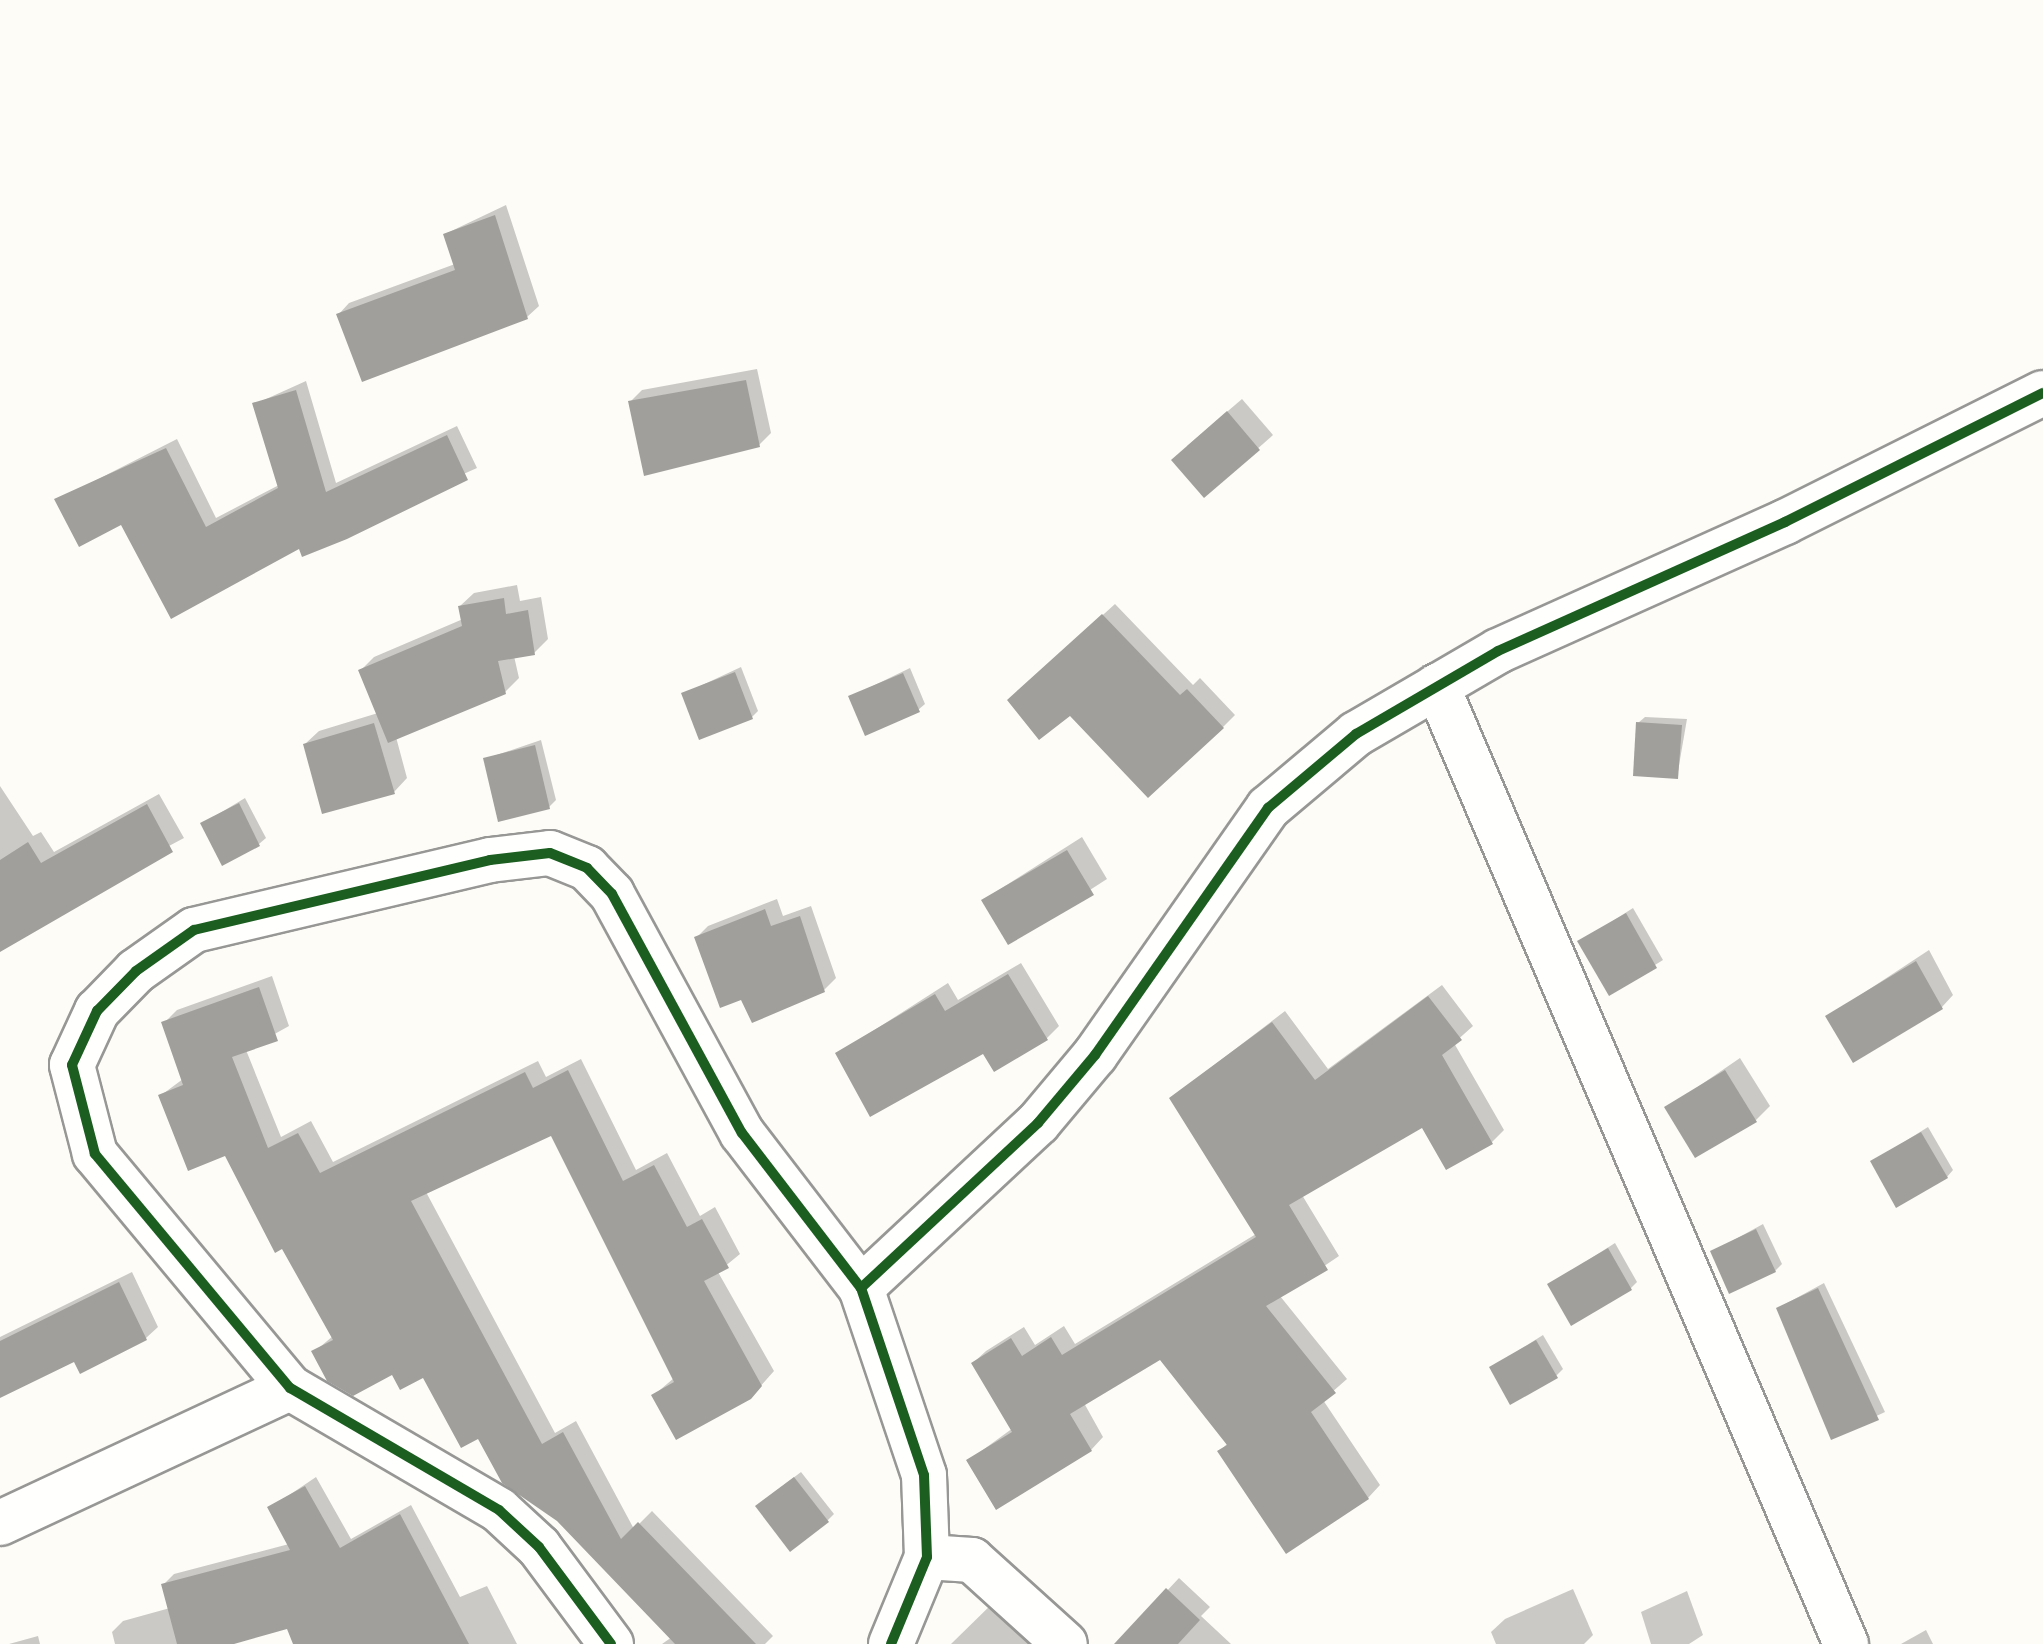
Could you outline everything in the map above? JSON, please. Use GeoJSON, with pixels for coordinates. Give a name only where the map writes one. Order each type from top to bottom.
{"type":"FeatureCollection","features":[{"type":"Feature","properties":{"kind":"street"},"geometry":{"type":"LineString","coordinates":[[861,1288],[1038,1123],[1095,1055],[1268,808],[1356,734],[1437,686],[2043,393]]}},
{"type":"Feature","properties":{"kind":"street"},"geometry":{"type":"LineString","coordinates":[[1437,686],[1846,1644]]}},
{"type":"Feature","properties":{"kind":"street"},"geometry":{"type":"LineString","coordinates":[[611,1644],[539,1547],[499,1510],[290,1388],[95,1154],[72,1065],[97,1011],[136,971],[194,930],[490,860],[550,853],[587,868],[612,894],[742,1133],[861,1288],[924,1475],[927,1557],[891,1644]]}},
{"type":"Feature","properties":{"kind":"street"},"geometry":{"type":"LineString","coordinates":[[0,1523],[290,1388]]}},
{"type":"Feature","properties":{"kind":"street"},"geometry":{"type":"LineString","coordinates":[[927,1557],[972,1560],[1065,1644]]}},
{"type":"Feature","properties":{"kind":"building"},"geometry":{"type":"Polygon","coordinates":[[[495,215],[528,319],[362,382],[336,314],[455,270],[443,234],[495,215]]]}},
{"type":"Feature","properties":{"kind":"building"},"geometry":{"type":"Polygon","coordinates":[[[746,380],[760,447],[644,476],[628,401],[746,380]]]}},
{"type":"Feature","properties":{"kind":"building"},"geometry":{"type":"Polygon","coordinates":[[[296,390],[326,492],[447,435],[468,480],[347,539],[302,557],[299,549],[171,619],[121,525],[79,547],[54,499],[166,448],[206,527],[278,488],[252,403],[296,390]]]}},
{"type":"Feature","properties":{"kind":"building"},"geometry":{"type":"Polygon","coordinates":[[[1227,411],[1260,450],[1204,498],[1171,460],[1227,411]]]}},
{"type":"Feature","properties":{"kind":"building"},"geometry":{"type":"Polygon","coordinates":[[[504,598],[506,614],[528,610],[535,655],[498,661],[506,694],[388,743],[358,670],[462,626],[458,606],[504,598]]]}},
{"type":"Feature","properties":{"kind":"building"},"geometry":{"type":"Polygon","coordinates":[[[1102,614],[1180,695],[1187,689],[1224,728],[1148,798],[1070,716],[1039,740],[1007,700],[1102,614]]]}},
{"type":"Feature","properties":{"kind":"building"},"geometry":{"type":"Polygon","coordinates":[[[735,672],[753,719],[699,740],[681,693],[735,672]]]}},
{"type":"Feature","properties":{"kind":"building"},"geometry":{"type":"Polygon","coordinates":[[[903,673],[920,712],[865,736],[848,696],[903,673]]]}},
{"type":"Feature","properties":{"kind":"building"},"geometry":{"type":"Polygon","coordinates":[[[1636,722],[1682,725],[1678,779],[1633,776],[1636,722]]]}},
{"type":"Feature","properties":{"kind":"building"},"geometry":{"type":"Polygon","coordinates":[[[374,723],[395,794],[322,814],[303,744],[374,723]]]}},
{"type":"Feature","properties":{"kind":"building"},"geometry":{"type":"Polygon","coordinates":[[[535,745],[550,809],[498,822],[483,758],[535,745]]]}},
{"type":"Feature","properties":{"kind":"building"},"geometry":{"type":"Polygon","coordinates":[[[239,803],[260,846],[222,866],[200,823],[239,803]]]}},
{"type":"Feature","properties":{"kind":"building"},"geometry":{"type":"Polygon","coordinates":[[[147,804],[173,852],[0,952],[0,860],[28,842],[41,863],[147,804]]]}},
{"type":"Feature","properties":{"kind":"building"},"geometry":{"type":"Polygon","coordinates":[[[1067,850],[1094,895],[1008,945],[981,900],[1067,850]]]}},
{"type":"Feature","properties":{"kind":"building"},"geometry":{"type":"Polygon","coordinates":[[[765,909],[771,926],[800,916],[825,992],[752,1023],[741,1000],[720,1008],[694,937],[765,909]]]}},
{"type":"Feature","properties":{"kind":"building"},"geometry":{"type":"Polygon","coordinates":[[[1626,913],[1657,968],[1609,996],[1577,941],[1626,913]]]}},
{"type":"Feature","properties":{"kind":"building"},"geometry":{"type":"Polygon","coordinates":[[[1916,961],[1943,1009],[1853,1063],[1825,1016],[1916,961]]]}},
{"type":"Feature","properties":{"kind":"building"},"geometry":{"type":"Polygon","coordinates":[[[1008,974],[1048,1040],[994,1072],[983,1054],[870,1117],[835,1053],[935,994],[945,1011],[1008,974]]]}},
{"type":"Feature","properties":{"kind":"building"},"geometry":{"type":"Polygon","coordinates":[[[259,987],[278,1041],[232,1057],[268,1148],[298,1133],[320,1173],[525,1072],[533,1088],[568,1070],[623,1181],[654,1165],[687,1227],[702,1219],[729,1268],[704,1281],[762,1386],[751,1399],[676,1440],[651,1395],[674,1382],[551,1136],[411,1201],[542,1444],[563,1432],[621,1539],[638,1522],[756,1644],[675,1644],[557,1521],[502,1483],[478,1439],[461,1448],[423,1378],[400,1390],[392,1375],[353,1396],[327,1381],[311,1351],[333,1340],[282,1249],[275,1253],[225,1156],[188,1171],[158,1095],[183,1085],[161,1022],[259,987]]]}},
{"type":"Feature","properties":{"kind":"building"},"geometry":{"type":"Polygon","coordinates":[[[1428,996],[1462,1040],[1442,1055],[1493,1144],[1446,1170],[1422,1128],[1289,1205],[1328,1270],[1266,1306],[1336,1393],[1311,1412],[1369,1499],[1286,1554],[1217,1451],[1227,1445],[1160,1360],[1070,1414],[1092,1451],[996,1510],[966,1460],[1012,1432],[971,1363],[1011,1338],[1022,1356],[1051,1337],[1062,1355],[1256,1237],[1169,1098],[1272,1022],[1315,1080],[1428,996]]]}},
{"type":"Feature","properties":{"kind":"building"},"geometry":{"type":"Polygon","coordinates":[[[1725,1070],[1757,1122],[1695,1158],[1664,1107],[1725,1070]]]}},
{"type":"Feature","properties":{"kind":"building"},"geometry":{"type":"Polygon","coordinates":[[[1921,1132],[1948,1178],[1896,1208],[1870,1161],[1921,1132]]]}},
{"type":"Feature","properties":{"kind":"building"},"geometry":{"type":"Polygon","coordinates":[[[1756,1229],[1776,1272],[1729,1294],[1710,1251],[1756,1229]]]}},
{"type":"Feature","properties":{"kind":"building"},"geometry":{"type":"Polygon","coordinates":[[[1608,1248],[1632,1290],[1571,1326],[1547,1284],[1608,1248]]]}},
{"type":"Feature","properties":{"kind":"building"},"geometry":{"type":"Polygon","coordinates":[[[119,1282],[147,1340],[80,1374],[74,1362],[0,1398],[0,1341],[119,1282]]]}},
{"type":"Feature","properties":{"kind":"building"},"geometry":{"type":"Polygon","coordinates":[[[1818,1288],[1879,1420],[1831,1440],[1776,1308],[1818,1288]]]}},
{"type":"Feature","properties":{"kind":"building"},"geometry":{"type":"Polygon","coordinates":[[[1536,1340],[1558,1378],[1510,1405],[1489,1367],[1536,1340]]]}},
{"type":"Feature","properties":{"kind":"building"},"geometry":{"type":"Polygon","coordinates":[[[794,1477],[829,1522],[790,1552],[755,1506],[794,1477]]]}},
{"type":"Feature","properties":{"kind":"building"},"geometry":{"type":"Polygon","coordinates":[[[305,1486],[340,1548],[400,1514],[469,1644],[293,1644],[287,1629],[234,1644],[177,1644],[161,1584],[290,1550],[267,1507],[305,1486]]]}},
{"type":"Feature","properties":{"kind":"building"},"geometry":{"type":"Polygon","coordinates":[[[1166,1588],[1200,1620],[1178,1644],[1114,1644],[1166,1588]]]}},
{"type":"Feature","properties":{"kind":"cycle path"},"geometry":{"type":"LineString","coordinates":[[891,1644],[927,1557],[924,1475],[861,1288],[1038,1123],[1095,1055],[1268,808],[1356,734],[1498,651],[1785,522],[2043,393]]}},
{"type":"Feature","properties":{"kind":"cycle path"},"geometry":{"type":"LineString","coordinates":[[611,1644],[539,1547],[499,1510],[290,1388],[95,1154],[72,1065],[97,1011],[136,971],[194,930],[490,860],[550,853],[587,868],[612,894],[742,1133],[861,1288]]}}]}
